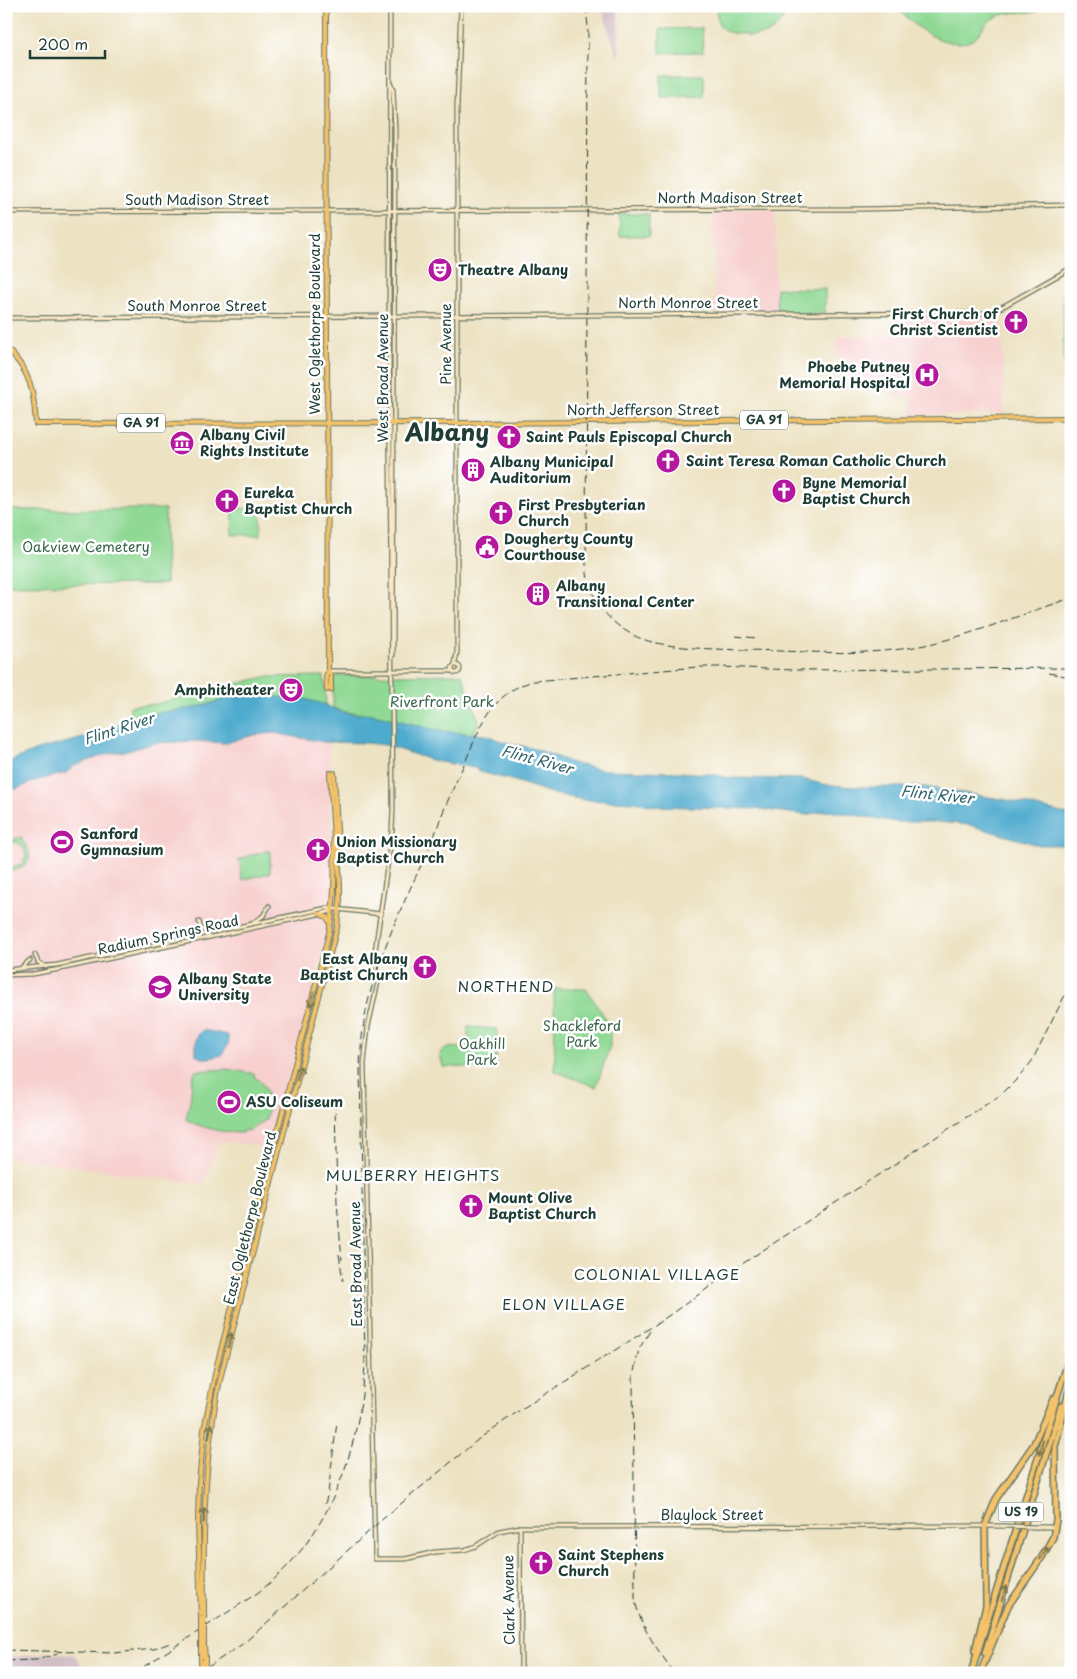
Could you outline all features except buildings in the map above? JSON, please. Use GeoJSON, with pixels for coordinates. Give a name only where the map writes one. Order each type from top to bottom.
{"type":"FeatureCollection","features":[{"type":"Feature","properties":{"kind":"highway","name":"US 19"},"geometry":{"type":"LineString","coordinates":[[970,1673],[1071,1352]]}},
{"type":"Feature","properties":{"kind":"highway"},"geometry":{"type":"LineString","coordinates":[[970,1673],[985,1611],[985,1526],[996,1499],[1034,1444],[1066,1366]]}},
{"type":"Feature","properties":{"kind":"highway","name":"US 19"},"geometry":{"type":"LineString","coordinates":[[980,1673],[1071,1376]]}},
{"type":"Feature","properties":{"kind":"highway"},"geometry":{"type":"LineString","coordinates":[[980,1673],[1008,1606],[1051,1542],[1055,1527],[1055,1447],[1071,1382]]}},
{"type":"Feature","properties":{"kind":"main road","name":"West Oglethorpe Boulevard"},"geometry":{"type":"LineString","coordinates":[[326,6],[328,671]]}},
{"type":"Feature","properties":{"kind":"main road","name":"West Broad Avenue"},"geometry":{"type":"LineString","coordinates":[[390,6],[389,317],[392,423],[393,790]]}},
{"type":"Feature","properties":{"kind":"main road","name":"Pine Avenue"},"geometry":{"type":"LineString","coordinates":[[452,671],[457,652],[456,106],[460,6]]}},
{"type":"Feature","properties":{"kind":"main road","name":"West Broad Avenue"},"geometry":{"type":"LineString","coordinates":[[390,81],[394,101],[395,211],[392,423]]}},
{"type":"Feature","properties":{"kind":"main road","name":"North Madison Street"},"geometry":{"type":"LineString","coordinates":[[389,211],[885,209],[1071,205]]}},
{"type":"Feature","properties":{"kind":"main road","name":"South Madison Street"},"geometry":{"type":"LineString","coordinates":[[6,212],[389,211]]}},
{"type":"Feature","properties":{"kind":"main road","name":"North Monroe Street"},"geometry":{"type":"LineString","coordinates":[[389,317],[987,313],[1002,307],[1071,268]]}},
{"type":"Feature","properties":{"kind":"main road","name":"South Monroe Street"},"geometry":{"type":"LineString","coordinates":[[6,318],[389,317]]}},
{"type":"Feature","properties":{"kind":"main road","name":"GA 91"},"geometry":{"type":"LineString","coordinates":[[6,348],[26,372],[34,396],[36,424],[392,423]]}},
{"type":"Feature","properties":{"kind":"main road","name":"North Jefferson Street"},"geometry":{"type":"LineString","coordinates":[[392,423],[1071,418]]}},
{"type":"Feature","properties":{"kind":"main road","name":"Pine Avenue"},"geometry":{"type":"LineString","coordinates":[[457,652],[460,667]]}},
{"type":"Feature","properties":{"kind":"main road"},"geometry":{"type":"LineString","coordinates":[[329,690],[326,676],[328,671],[392,673],[457,672],[460,667],[455,664]]}},
{"type":"Feature","properties":{"kind":"main road","name":"East Oglethorpe Boulevard"},"geometry":{"type":"LineString","coordinates":[[202,1618],[198,1503],[200,1462],[208,1406],[333,909],[332,773],[340,858],[339,909],[334,938],[222,1371],[209,1442],[204,1492],[203,1673]]}},
{"type":"Feature","properties":{"kind":"main road","name":"East Broad Avenue"},"geometry":{"type":"LineString","coordinates":[[375,1560],[364,1064],[368,1027],[378,982],[374,958],[392,832],[393,790]]}},
{"type":"Feature","properties":{"kind":"main road"},"geometry":{"type":"LineString","coordinates":[[332,826],[336,854],[340,858]]}},
{"type":"Feature","properties":{"kind":"main road"},"geometry":{"type":"LineString","coordinates":[[252,924],[263,916],[269,906]]}},
{"type":"Feature","properties":{"kind":"main road","name":"Radium Springs Road"},"geometry":{"type":"LineString","coordinates":[[6,970],[46,967],[328,908],[381,914]]}},
{"type":"Feature","properties":{"kind":"main road","name":"Radium Springs Road"},"geometry":{"type":"LineString","coordinates":[[6,975],[48,972],[320,914],[333,909]]}},
{"type":"Feature","properties":{"kind":"main road"},"geometry":{"type":"LineString","coordinates":[[320,914],[327,917],[330,924]]}},
{"type":"Feature","properties":{"kind":"main road"},"geometry":{"type":"LineString","coordinates":[[199,922],[201,929],[212,932]]}},
{"type":"Feature","properties":{"kind":"main road"},"geometry":{"type":"LineString","coordinates":[[35,955],[38,962],[46,967]]}},
{"type":"Feature","properties":{"kind":"main road"},"geometry":{"type":"LineString","coordinates":[[19,970],[30,960]]}},
{"type":"Feature","properties":{"kind":"main road","name":"Blaylock Street"},"geometry":{"type":"LineString","coordinates":[[375,1560],[405,1559],[431,1553],[464,1550],[476,1546],[500,1531],[520,1527],[1055,1527]]}},
{"type":"Feature","properties":{"kind":"main road","name":"Clark Avenue"},"geometry":{"type":"LineString","coordinates":[[520,1527],[521,1673]]}},
{"type":"Feature","properties":{"kind":"shaded area"},"geometry":{"type":"Polygon","coordinates":[[[601,6],[618,6],[619,62],[601,6]]]}},
{"type":"Feature","properties":{"kind":"shaded area"},"geometry":{"type":"Polygon","coordinates":[[[714,209],[775,210],[776,314],[715,314],[714,209]]]}},
{"type":"Feature","properties":{"kind":"shaded area","name":"Phoebe Putney Memorial Hospital"},"geometry":{"type":"Polygon","coordinates":[[[894,316],[1002,316],[1004,414],[912,415],[912,398],[895,398],[895,390],[851,390],[850,361],[836,360],[837,336],[894,335],[894,316]]]}},
{"type":"Feature","properties":{"kind":"shaded area","name":"Albany State University"},"geometry":{"type":"Polygon","coordinates":[[[273,733],[329,742],[333,885],[329,930],[272,1147],[219,1141],[204,1184],[6,1157],[6,793],[38,780],[66,773],[74,766],[104,755],[153,743],[234,741],[254,735],[273,733]]]}},
{"type":"Feature","properties":{"kind":"shaded area"},"geometry":{"type":"Polygon","coordinates":[[[46,1653],[75,1655],[86,1673],[6,1673],[6,1658],[46,1653]]]}},
{"type":"Feature","properties":{"kind":"green space"},"geometry":{"type":"Polygon","coordinates":[[[717,6],[789,6],[774,30],[764,34],[747,36],[747,34],[732,33],[723,29],[718,20],[717,6]]]}},
{"type":"Feature","properties":{"kind":"green space"},"geometry":{"type":"Polygon","coordinates":[[[897,6],[1037,6],[1037,12],[1003,14],[986,24],[973,40],[961,43],[950,42],[929,34],[903,14],[897,6]]]}},
{"type":"Feature","properties":{"kind":"green space"},"geometry":{"type":"Polygon","coordinates":[[[702,28],[703,52],[660,53],[660,29],[702,28]]]}},
{"type":"Feature","properties":{"kind":"green space"},"geometry":{"type":"Polygon","coordinates":[[[661,75],[704,75],[704,97],[661,98],[661,75]]]}},
{"type":"Feature","properties":{"kind":"green space"},"geometry":{"type":"Polygon","coordinates":[[[619,214],[649,214],[649,236],[620,236],[619,214]]]}},
{"type":"Feature","properties":{"kind":"green space"},"geometry":{"type":"Polygon","coordinates":[[[1071,269],[1071,415],[1065,415],[1063,273],[1071,269]]]}},
{"type":"Feature","properties":{"kind":"green space"},"geometry":{"type":"Polygon","coordinates":[[[776,288],[825,289],[825,313],[777,314],[776,288]]]}},
{"type":"Feature","properties":{"kind":"green space"},"geometry":{"type":"Polygon","coordinates":[[[233,508],[261,509],[261,535],[232,535],[233,508]]]}},
{"type":"Feature","properties":{"kind":"green space","name":"Oakview Cemetery"},"geometry":{"type":"Polygon","coordinates":[[[165,509],[166,584],[6,585],[6,510],[165,509]]]}},
{"type":"Feature","properties":{"kind":"green space","name":"Riverfront Park"},"geometry":{"type":"Polygon","coordinates":[[[462,674],[479,722],[473,734],[439,731],[382,716],[345,712],[333,708],[333,676],[462,674]]]}},
{"type":"Feature","properties":{"kind":"green space"},"geometry":{"type":"Polygon","coordinates":[[[324,676],[326,705],[304,699],[264,696],[233,697],[195,708],[156,713],[129,721],[130,706],[156,704],[264,677],[324,676]]]}},
{"type":"Feature","properties":{"kind":"green space"},"geometry":{"type":"Polygon","coordinates":[[[22,837],[22,841],[27,847],[29,854],[28,861],[21,868],[6,872],[6,868],[22,864],[26,855],[22,845],[16,842],[6,844],[6,841],[22,837]]]}},
{"type":"Feature","properties":{"kind":"green space"},"geometry":{"type":"Polygon","coordinates":[[[270,850],[270,873],[242,880],[239,860],[270,850]]]}},
{"type":"Feature","properties":{"kind":"green space","name":"Shackleford Park"},"geometry":{"type":"Polygon","coordinates":[[[554,989],[586,989],[610,1025],[610,1046],[596,1087],[555,1071],[554,989]]]}},
{"type":"Feature","properties":{"kind":"green space","name":"Oakhill Park"},"geometry":{"type":"Polygon","coordinates":[[[468,1027],[497,1029],[496,1067],[443,1067],[440,1053],[443,1050],[468,1048],[468,1027]]]}},
{"type":"Feature","properties":{"kind":"green space","name":"ASU Coliseum"},"geometry":{"type":"Polygon","coordinates":[[[227,1069],[255,1074],[254,1077],[266,1090],[268,1107],[266,1119],[251,1130],[242,1131],[242,1133],[213,1130],[186,1120],[195,1071],[227,1069]]]}},
{"type":"Feature","properties":{"kind":"water","name":"Flint River"},"geometry":{"type":"Polygon","coordinates":[[[264,696],[304,699],[342,712],[373,714],[439,731],[486,735],[505,742],[536,749],[575,764],[605,770],[710,774],[730,778],[802,779],[822,784],[853,787],[925,787],[1007,800],[1071,816],[1071,845],[1038,845],[969,825],[938,822],[897,822],[836,812],[825,811],[806,815],[758,809],[655,806],[635,802],[584,800],[554,794],[484,773],[475,768],[434,761],[385,745],[324,742],[274,733],[254,735],[225,743],[194,741],[153,743],[104,755],[74,766],[66,773],[38,780],[6,793],[6,763],[37,750],[87,737],[156,713],[195,708],[233,697],[264,696]]]}},
{"type":"Feature","properties":{"kind":"water"},"geometry":{"type":"Polygon","coordinates":[[[203,1030],[228,1035],[229,1042],[222,1055],[205,1058],[196,1055],[196,1040],[199,1033],[203,1030]]]}},
{"type":"Feature","properties":{"kind":"railway"},"geometry":{"type":"LineString","coordinates":[[586,6],[588,28],[586,565],[590,587],[607,616],[635,636],[659,644],[689,648],[855,652],[899,649],[939,642],[977,631],[1071,598]]}},
{"type":"Feature","properties":{"kind":"railway"},"geometry":{"type":"LineString","coordinates":[[735,636],[757,638]]}},
{"type":"Feature","properties":{"kind":"railway"},"geometry":{"type":"LineString","coordinates":[[134,1673],[256,1594],[281,1572],[303,1548],[321,1521],[336,1492],[356,1430],[362,1398],[365,1365],[360,1067],[365,1015],[382,956],[399,914],[477,734],[498,701],[520,686],[534,681],[698,667],[794,670],[1071,668]]}},
{"type":"Feature","properties":{"kind":"railway"},"geometry":{"type":"LineString","coordinates":[[1049,673],[1071,677]]}},
{"type":"Feature","properties":{"kind":"railway"},"geometry":{"type":"LineString","coordinates":[[197,1673],[244,1643],[385,1517],[480,1438],[520,1410],[658,1323],[748,1260],[1002,1094],[1032,1061],[1071,983]]}},
{"type":"Feature","properties":{"kind":"railway"},"geometry":{"type":"LineString","coordinates":[[335,1100],[337,1203],[342,1260]]}},
{"type":"Feature","properties":{"kind":"railway"},"geometry":{"type":"LineString","coordinates":[[339,1254],[343,1281]]}},
{"type":"Feature","properties":{"kind":"railway"},"geometry":{"type":"LineString","coordinates":[[650,1331],[639,1349],[633,1376],[635,1597],[644,1627],[674,1673]]}},
{"type":"Feature","properties":{"kind":"railway"},"geometry":{"type":"LineString","coordinates":[[325,1504],[337,1422]]}},
{"type":"Feature","properties":{"kind":"railway"},"geometry":{"type":"LineString","coordinates":[[6,1650],[114,1653],[154,1649],[170,1643]]}},
{"type":"Feature","properties":{"kind":"railway"},"geometry":{"type":"LineString","coordinates":[[6,1661],[36,1660],[58,1654]]}},
{"type":"Feature","properties":{"kind":"place","name":"Theatre Albany"},"geometry":{"type":"Point","coordinates":[440,270]}},
{"type":"Feature","properties":{"kind":"place","name":"First Church of Christ Scientist"},"geometry":{"type":"Point","coordinates":[1016,322]}},
{"type":"Feature","properties":{"kind":"place","name":"Phoebe Putney Memorial Hospital"},"geometry":{"type":"Point","coordinates":[927,375]}},
{"type":"Feature","properties":{"kind":"place","name":"Saint Pauls Episcopal Church"},"geometry":{"type":"Point","coordinates":[509,437]}},
{"type":"Feature","properties":{"kind":"place","name":"Albany Civil Rights Institute"},"geometry":{"type":"Point","coordinates":[182,443]}},
{"type":"Feature","properties":{"kind":"place","name":"Saint Teresa Roman Catholic Church"},"geometry":{"type":"Point","coordinates":[668,461]}},
{"type":"Feature","properties":{"kind":"place","name":"Albany Municipal Auditorium"},"geometry":{"type":"Point","coordinates":[473,470]}},
{"type":"Feature","properties":{"kind":"place","name":"Byne Memorial Baptist Church"},"geometry":{"type":"Point","coordinates":[784,491]}},
{"type":"Feature","properties":{"kind":"place","name":"Eureka Baptist Church"},"geometry":{"type":"Point","coordinates":[227,501]}},
{"type":"Feature","properties":{"kind":"place","name":"First Presbyterian Church"},"geometry":{"type":"Point","coordinates":[501,513]}},
{"type":"Feature","properties":{"kind":"place","name":"Dougherty County Courthouse"},"geometry":{"type":"Point","coordinates":[487,547]}},
{"type":"Feature","properties":{"kind":"place","name":"Albany Transitional Center"},"geometry":{"type":"Point","coordinates":[538,594]}},
{"type":"Feature","properties":{"kind":"place","name":"Amphitheater"},"geometry":{"type":"Point","coordinates":[291,690]}},
{"type":"Feature","properties":{"kind":"place","name":"Sanford Gymnasium"},"geometry":{"type":"Point","coordinates":[62,842]}},
{"type":"Feature","properties":{"kind":"place","name":"Union Missionary Baptist Church"},"geometry":{"type":"Point","coordinates":[318,850]}},
{"type":"Feature","properties":{"kind":"place","name":"East Albany Baptist Church"},"geometry":{"type":"Point","coordinates":[425,967]}},
{"type":"Feature","properties":{"kind":"place","name":"Albany State University"},"geometry":{"type":"Point","coordinates":[160,987]}},
{"type":"Feature","properties":{"kind":"place","name":"ASU Coliseum"},"geometry":{"type":"Point","coordinates":[229,1102]}},
{"type":"Feature","properties":{"kind":"place","name":"Mount Olive Baptist Church"},"geometry":{"type":"Point","coordinates":[471,1206]}},
{"type":"Feature","properties":{"kind":"place","name":"Saint Stephens Church"},"geometry":{"type":"Point","coordinates":[541,1563]}},
{"type":"Feature","properties":{"kind":"district","name":"Albany"},"geometry":{"type":"Point","coordinates":[447,433]}},
{"type":"Feature","properties":{"kind":"district","name":"NORTHEND"},"geometry":{"type":"Point","coordinates":[506,987]}},
{"type":"Feature","properties":{"kind":"district","name":"MULBERRY HEIGHTS"},"geometry":{"type":"Point","coordinates":[413,1176]}},
{"type":"Feature","properties":{"kind":"district","name":"COLONIAL VILLAGE"},"geometry":{"type":"Point","coordinates":[657,1275]}},
{"type":"Feature","properties":{"kind":"district","name":"ELON VILLAGE"},"geometry":{"type":"Point","coordinates":[564,1305]}}]}
